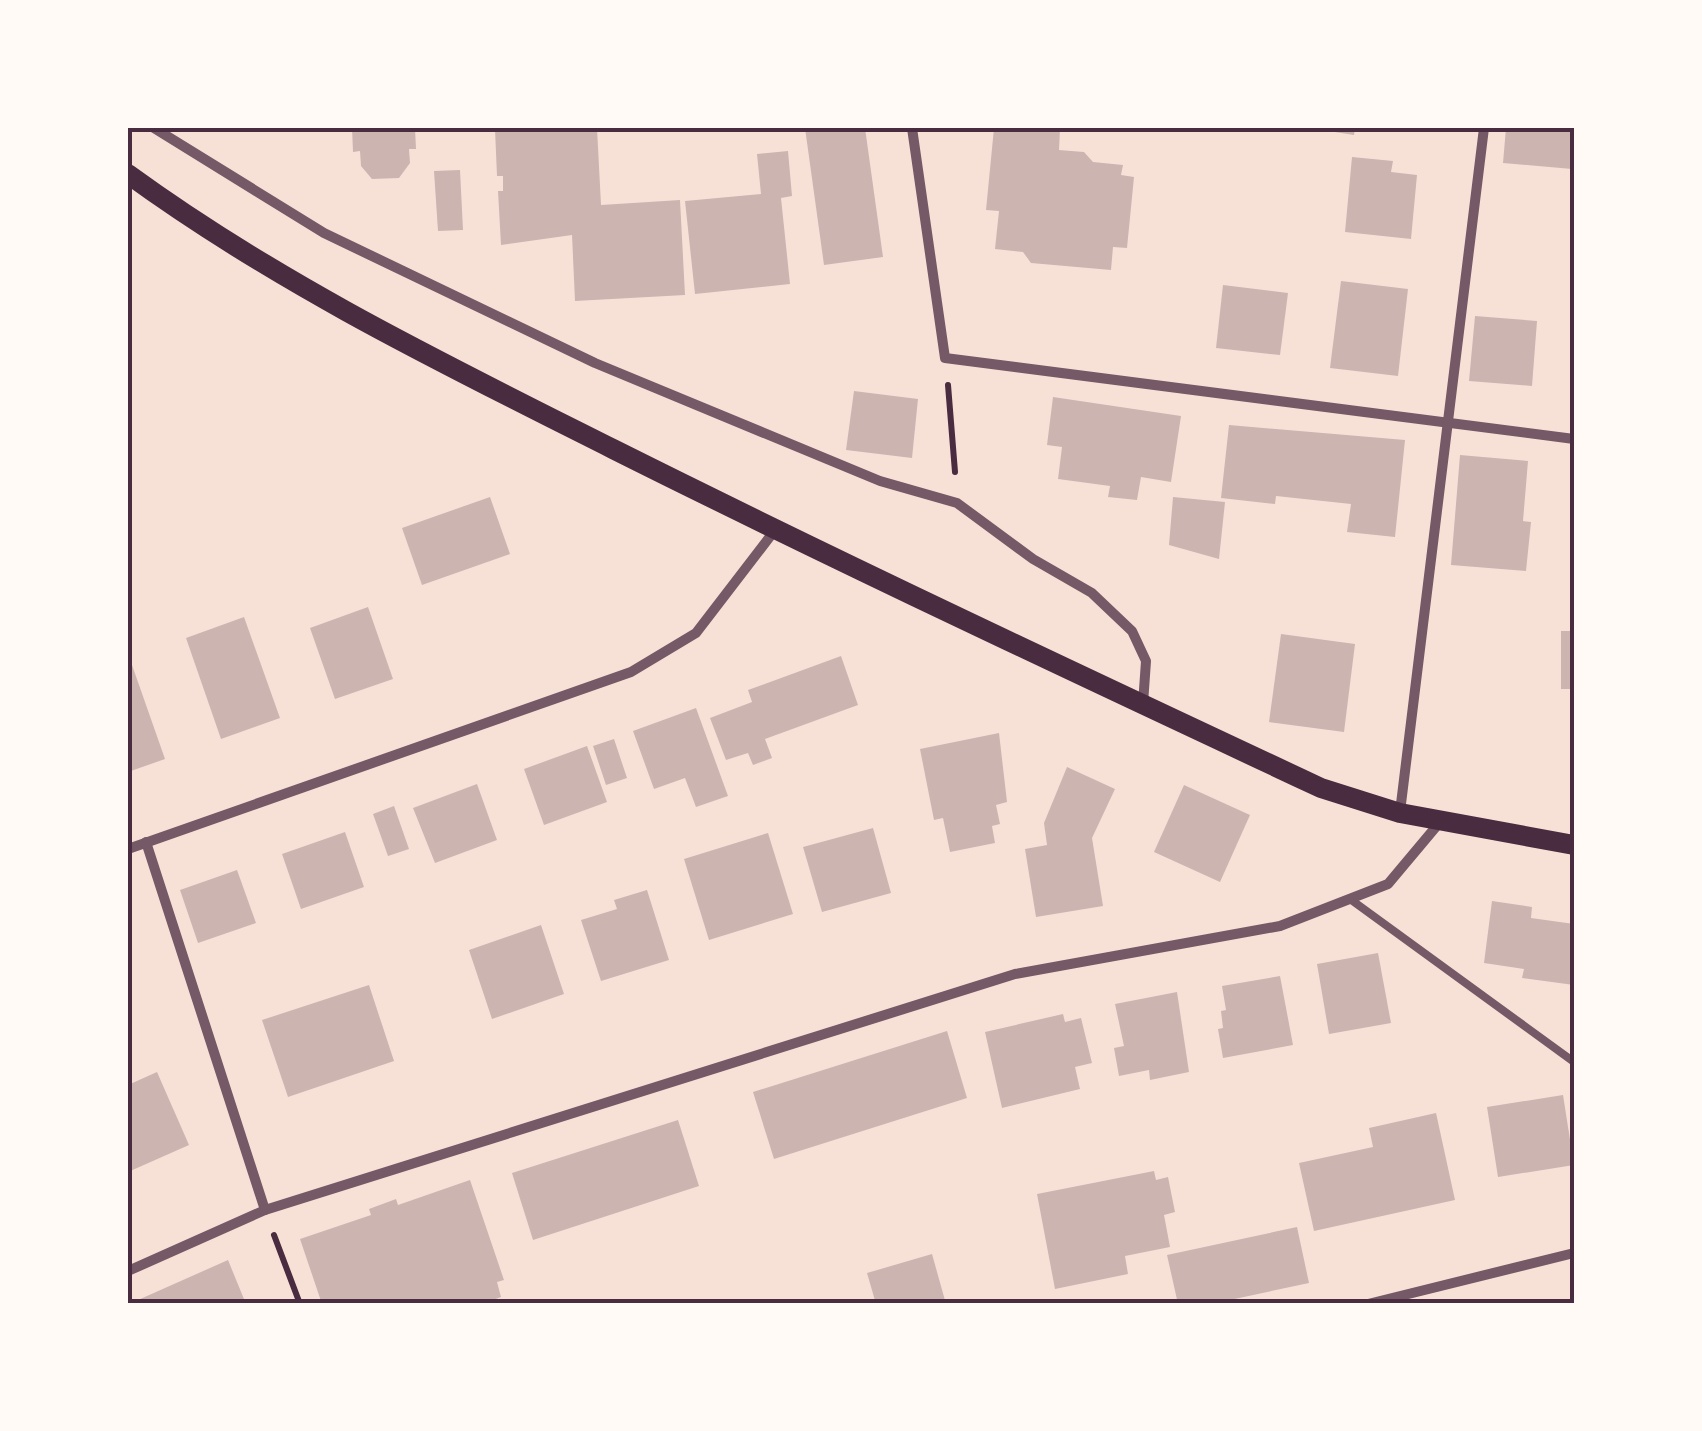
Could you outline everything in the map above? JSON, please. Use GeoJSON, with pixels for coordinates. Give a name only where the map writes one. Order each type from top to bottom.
{"type":"FeatureCollection","features":[{"type":"Feature","properties":{"kind":"main road"},"geometry":{"type":"LineString","coordinates":[[128,174],[312,294],[775,530],[1321,788],[1400,813],[1574,845]]}},
{"type":"Feature","properties":{"kind":"street"},"geometry":{"type":"LineString","coordinates":[[154,128],[324,233],[595,363],[880,482],[957,503],[1033,559],[1092,593],[1132,631],[1146,662],[1143,705]]}},
{"type":"Feature","properties":{"kind":"street"},"geometry":{"type":"LineString","coordinates":[[912,128],[945,358],[1574,440]]}},
{"type":"Feature","properties":{"kind":"street"},"geometry":{"type":"LineString","coordinates":[[1400,813],[1484,128]]}},
{"type":"Feature","properties":{"kind":"street"},"geometry":{"type":"LineString","coordinates":[[128,849],[631,672],[696,634],[775,530]]}},
{"type":"Feature","properties":{"kind":"street"},"geometry":{"type":"LineString","coordinates":[[128,1270],[265,1210],[1015,974],[1280,926],[1388,884],[1440,821]]}},
{"type":"Feature","properties":{"kind":"street"},"geometry":{"type":"LineString","coordinates":[[146,842],[265,1210]]}},
{"type":"Feature","properties":{"kind":"street"},"geometry":{"type":"LineString","coordinates":[[1368,1304],[1574,1253]]}},
{"type":"Feature","properties":{"kind":"lane"},"geometry":{"type":"LineString","coordinates":[[1350,899],[1574,1062]]}},
{"type":"Feature","properties":{"kind":"path"},"geometry":{"type":"LineString","coordinates":[[945,358],[957,503]]}},
{"type":"Feature","properties":{"kind":"path"},"geometry":{"type":"LineString","coordinates":[[265,1210],[300,1304]]}},
{"type":"Feature","properties":{"kind":"building"},"geometry":{"type":"Polygon","coordinates":[[[352,128],[415,128],[416,149],[409,149],[410,163],[399,178],[372,179],[361,166],[360,151],[353,152],[352,128]]]}},
{"type":"Feature","properties":{"kind":"building"},"geometry":{"type":"Polygon","coordinates":[[[597,128],[601,205],[680,200],[685,295],[575,301],[572,235],[501,245],[498,191],[503,191],[503,176],[497,176],[495,129],[597,128]]]}},
{"type":"Feature","properties":{"kind":"building"},"geometry":{"type":"Polygon","coordinates":[[[805,128],[865,128],[883,257],[824,265],[805,128]]]}},
{"type":"Feature","properties":{"kind":"building"},"geometry":{"type":"Polygon","coordinates":[[[994,128],[1060,129],[1059,150],[1084,152],[1093,162],[1123,165],[1121,175],[1134,177],[1127,248],[1113,247],[1111,270],[1031,263],[1023,252],[995,249],[999,211],[986,210],[994,128]]]}},
{"type":"Feature","properties":{"kind":"building"},"geometry":{"type":"Polygon","coordinates":[[[1309,128],[1355,128],[1354,135],[1309,128]]]}},
{"type":"Feature","properties":{"kind":"building"},"geometry":{"type":"Polygon","coordinates":[[[1506,128],[1574,128],[1572,169],[1503,163],[1506,128]]]}},
{"type":"Feature","properties":{"kind":"building"},"geometry":{"type":"Polygon","coordinates":[[[788,151],[792,196],[781,198],[790,284],[695,294],[685,201],[761,194],[757,154],[788,151]]]}},
{"type":"Feature","properties":{"kind":"building"},"geometry":{"type":"Polygon","coordinates":[[[1352,157],[1393,161],[1391,172],[1417,175],[1411,239],[1345,232],[1352,157]]]}},
{"type":"Feature","properties":{"kind":"building"},"geometry":{"type":"Polygon","coordinates":[[[460,170],[463,230],[438,231],[434,171],[460,170]]]}},
{"type":"Feature","properties":{"kind":"building"},"geometry":{"type":"Polygon","coordinates":[[[1341,281],[1408,289],[1398,376],[1330,368],[1341,281]]]}},
{"type":"Feature","properties":{"kind":"building"},"geometry":{"type":"Polygon","coordinates":[[[1223,285],[1288,293],[1280,355],[1216,348],[1223,285]]]}},
{"type":"Feature","properties":{"kind":"building"},"geometry":{"type":"Polygon","coordinates":[[[1475,316],[1537,321],[1532,386],[1469,381],[1475,316]]]}},
{"type":"Feature","properties":{"kind":"building"},"geometry":{"type":"Polygon","coordinates":[[[854,391],[918,399],[912,458],[846,450],[854,391]]]}},
{"type":"Feature","properties":{"kind":"building"},"geometry":{"type":"Polygon","coordinates":[[[1053,397],[1181,416],[1171,482],[1141,477],[1137,500],[1108,497],[1110,486],[1058,479],[1062,447],[1047,445],[1053,397]]]}},
{"type":"Feature","properties":{"kind":"building"},"geometry":{"type":"Polygon","coordinates":[[[1229,425],[1405,440],[1395,537],[1347,532],[1351,504],[1276,496],[1275,504],[1221,498],[1229,425]]]}},
{"type":"Feature","properties":{"kind":"building"},"geometry":{"type":"Polygon","coordinates":[[[1460,455],[1528,461],[1523,521],[1531,522],[1526,571],[1451,565],[1460,455]]]}},
{"type":"Feature","properties":{"kind":"building"},"geometry":{"type":"Polygon","coordinates":[[[490,497],[510,554],[422,585],[402,528],[490,497]]]}},
{"type":"Feature","properties":{"kind":"building"},"geometry":{"type":"Polygon","coordinates":[[[1173,497],[1225,502],[1219,559],[1169,545],[1173,497]]]}},
{"type":"Feature","properties":{"kind":"building"},"geometry":{"type":"Polygon","coordinates":[[[368,607],[393,679],[335,699],[310,628],[368,607]]]}},
{"type":"Feature","properties":{"kind":"building"},"geometry":{"type":"Polygon","coordinates":[[[244,617],[280,718],[221,739],[186,638],[244,617]]]}},
{"type":"Feature","properties":{"kind":"building"},"geometry":{"type":"Polygon","coordinates":[[[1561,631],[1574,631],[1574,689],[1561,689],[1561,631]]]}},
{"type":"Feature","properties":{"kind":"building"},"geometry":{"type":"Polygon","coordinates":[[[1281,634],[1355,644],[1344,732],[1269,722],[1281,634]]]}},
{"type":"Feature","properties":{"kind":"building"},"geometry":{"type":"Polygon","coordinates":[[[841,656],[858,705],[765,739],[772,758],[753,765],[748,753],[726,760],[710,718],[752,702],[748,690],[841,656]]]}},
{"type":"Feature","properties":{"kind":"building"},"geometry":{"type":"Polygon","coordinates":[[[132,665],[165,759],[128,772],[128,667],[132,665]]]}},
{"type":"Feature","properties":{"kind":"building"},"geometry":{"type":"Polygon","coordinates":[[[696,708],[728,796],[696,807],[685,778],[654,789],[633,731],[696,708]]]}},
{"type":"Feature","properties":{"kind":"building"},"geometry":{"type":"Polygon","coordinates":[[[999,733],[1007,802],[996,805],[1000,824],[992,826],[995,843],[950,852],[943,818],[934,820],[920,749],[999,733]]]}},
{"type":"Feature","properties":{"kind":"building"},"geometry":{"type":"Polygon","coordinates":[[[614,739],[627,778],[606,785],[593,746],[614,739]]]}},
{"type":"Feature","properties":{"kind":"building"},"geometry":{"type":"Polygon","coordinates":[[[587,746],[607,802],[544,825],[524,769],[587,746]]]}},
{"type":"Feature","properties":{"kind":"building"},"geometry":{"type":"Polygon","coordinates":[[[1067,767],[1115,789],[1092,838],[1103,906],[1036,917],[1025,849],[1047,845],[1044,823],[1067,767]]]}},
{"type":"Feature","properties":{"kind":"building"},"geometry":{"type":"Polygon","coordinates":[[[477,784],[497,840],[435,863],[413,808],[477,784]]]}},
{"type":"Feature","properties":{"kind":"building"},"geometry":{"type":"Polygon","coordinates":[[[1184,785],[1250,815],[1220,882],[1154,852],[1184,785]]]}},
{"type":"Feature","properties":{"kind":"building"},"geometry":{"type":"Polygon","coordinates":[[[394,806],[409,849],[388,856],[373,814],[394,806]]]}},
{"type":"Feature","properties":{"kind":"building"},"geometry":{"type":"Polygon","coordinates":[[[873,828],[891,893],[822,912],[803,847],[873,828]]]}},
{"type":"Feature","properties":{"kind":"building"},"geometry":{"type":"Polygon","coordinates":[[[345,832],[364,887],[301,909],[282,854],[345,832]]]}},
{"type":"Feature","properties":{"kind":"building"},"geometry":{"type":"Polygon","coordinates":[[[768,833],[793,914],[709,940],[684,859],[768,833]]]}},
{"type":"Feature","properties":{"kind":"building"},"geometry":{"type":"Polygon","coordinates":[[[237,870],[256,923],[198,943],[180,890],[237,870]]]}},
{"type":"Feature","properties":{"kind":"building"},"geometry":{"type":"Polygon","coordinates":[[[647,890],[669,960],[601,981],[581,920],[617,909],[614,900],[647,890]]]}},
{"type":"Feature","properties":{"kind":"building"},"geometry":{"type":"Polygon","coordinates":[[[1492,901],[1532,907],[1531,918],[1574,924],[1574,985],[1522,978],[1524,969],[1484,963],[1492,901]]]}},
{"type":"Feature","properties":{"kind":"building"},"geometry":{"type":"Polygon","coordinates":[[[541,925],[564,994],[492,1019],[469,950],[541,925]]]}},
{"type":"Feature","properties":{"kind":"building"},"geometry":{"type":"Polygon","coordinates":[[[1378,953],[1391,1023],[1329,1034],[1317,964],[1378,953]]]}},
{"type":"Feature","properties":{"kind":"building"},"geometry":{"type":"Polygon","coordinates":[[[1280,976],[1293,1045],[1223,1058],[1218,1029],[1223,1028],[1221,1011],[1226,1010],[1222,986],[1280,976]]]}},
{"type":"Feature","properties":{"kind":"building"},"geometry":{"type":"Polygon","coordinates":[[[369,985],[394,1061],[288,1097],[262,1020],[369,985]]]}},
{"type":"Feature","properties":{"kind":"building"},"geometry":{"type":"Polygon","coordinates":[[[1177,992],[1189,1072],[1150,1080],[1149,1070],[1119,1076],[1114,1048],[1124,1046],[1115,1004],[1177,992]]]}},
{"type":"Feature","properties":{"kind":"building"},"geometry":{"type":"Polygon","coordinates":[[[1063,1014],[1065,1022],[1081,1018],[1092,1063],[1075,1067],[1080,1089],[1002,1108],[985,1032],[1063,1014]]]}},
{"type":"Feature","properties":{"kind":"building"},"geometry":{"type":"Polygon","coordinates":[[[947,1031],[967,1098],[774,1159],[753,1092],[947,1031]]]}},
{"type":"Feature","properties":{"kind":"building"},"geometry":{"type":"Polygon","coordinates":[[[157,1072],[189,1145],[128,1172],[128,1085],[157,1072]]]}},
{"type":"Feature","properties":{"kind":"building"},"geometry":{"type":"Polygon","coordinates":[[[1563,1095],[1574,1165],[1498,1177],[1487,1107],[1563,1095]]]}},
{"type":"Feature","properties":{"kind":"building"},"geometry":{"type":"Polygon","coordinates":[[[1436,1113],[1455,1200],[1314,1231],[1299,1163],[1373,1147],[1369,1128],[1436,1113]]]}},
{"type":"Feature","properties":{"kind":"building"},"geometry":{"type":"Polygon","coordinates":[[[678,1120],[699,1186],[533,1240],[512,1173],[678,1120]]]}},
{"type":"Feature","properties":{"kind":"building"},"geometry":{"type":"Polygon","coordinates":[[[1154,1171],[1156,1180],[1168,1177],[1175,1212],[1164,1215],[1170,1247],[1125,1256],[1128,1274],[1055,1289],[1037,1194],[1154,1171]]]}},
{"type":"Feature","properties":{"kind":"building"},"geometry":{"type":"Polygon","coordinates":[[[470,1180],[504,1280],[497,1282],[501,1297],[482,1304],[322,1304],[300,1239],[371,1215],[369,1209],[396,1199],[398,1205],[470,1180]]]}},
{"type":"Feature","properties":{"kind":"building"},"geometry":{"type":"Polygon","coordinates":[[[1297,1227],[1309,1283],[1211,1304],[1178,1304],[1167,1255],[1297,1227]]]}},
{"type":"Feature","properties":{"kind":"building"},"geometry":{"type":"Polygon","coordinates":[[[932,1254],[946,1304],[876,1304],[867,1273],[932,1254]]]}},
{"type":"Feature","properties":{"kind":"building"},"geometry":{"type":"Polygon","coordinates":[[[228,1260],[246,1304],[129,1304],[228,1260]]]}}]}
